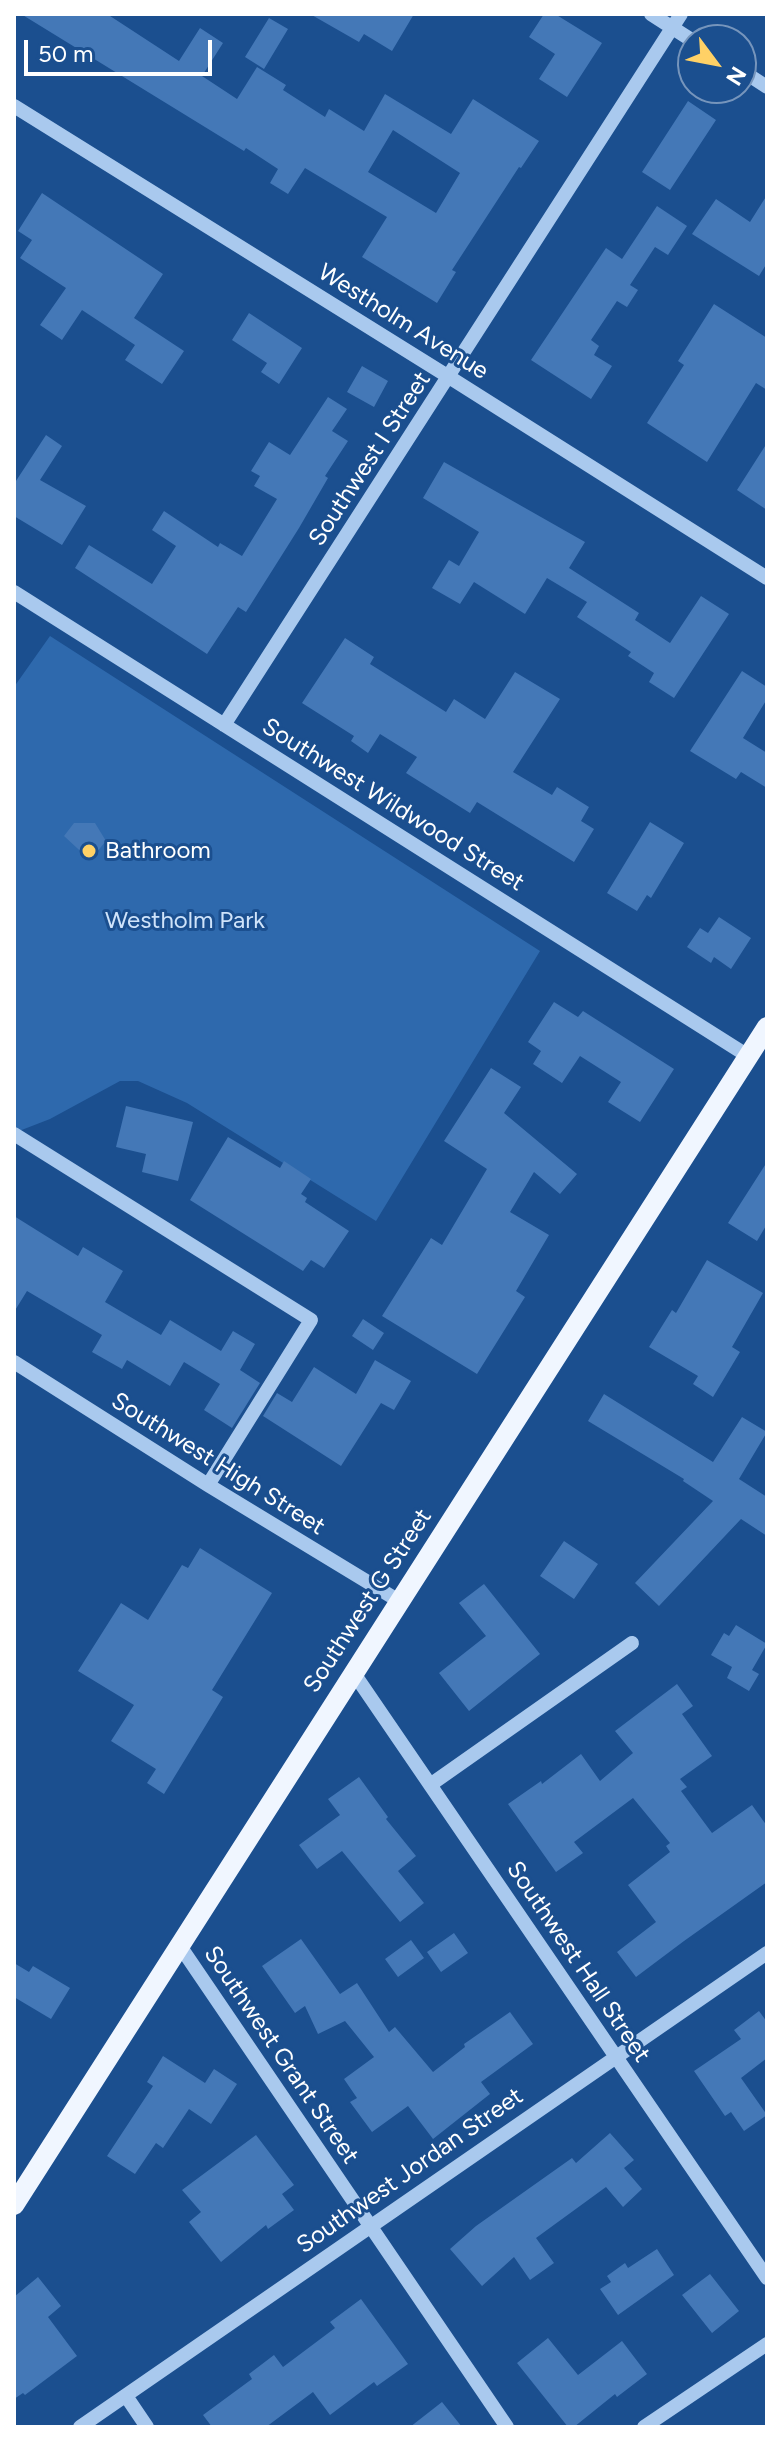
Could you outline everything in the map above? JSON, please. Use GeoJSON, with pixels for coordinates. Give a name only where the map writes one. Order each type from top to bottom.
{"type":"FeatureCollection","features":[{"type":"Feature","properties":{"kind":"main road","name":"Southwest G Street"},"geometry":{"type":"LineString","coordinates":[[14,2205],[767,1027]]}},
{"type":"Feature","properties":{"kind":"street"},"geometry":{"type":"LineString","coordinates":[[651,14],[677,31]]}},
{"type":"Feature","properties":{"kind":"street","name":"Southwest I Street"},"geometry":{"type":"LineString","coordinates":[[224,725],[681,14]]}},
{"type":"Feature","properties":{"kind":"street","name":"Westholm Avenue"},"geometry":{"type":"LineString","coordinates":[[14,106],[767,578]]}},
{"type":"Feature","properties":{"kind":"street","name":"Southwest Wildwood Street"},"geometry":{"type":"LineString","coordinates":[[14,592],[748,1056]]}},
{"type":"Feature","properties":{"kind":"street"},"geometry":{"type":"LineString","coordinates":[[14,1134],[311,1320],[208,1485]]}},
{"type":"Feature","properties":{"kind":"street","name":"Southwest High Street"},"geometry":{"type":"LineString","coordinates":[[14,1362],[399,1601]]}},
{"type":"Feature","properties":{"kind":"street"},"geometry":{"type":"LineString","coordinates":[[430,1785],[632,1643]]}},
{"type":"Feature","properties":{"kind":"street","name":"Southwest Hall Street"},"geometry":{"type":"LineString","coordinates":[[353,1672],[767,2278]]}},
{"type":"Feature","properties":{"kind":"street","name":"Southwest Grant Street"},"geometry":{"type":"LineString","coordinates":[[180,1946],[507,2427]]}},
{"type":"Feature","properties":{"kind":"street","name":"Southwest Jordan Street"},"geometry":{"type":"LineString","coordinates":[[80,2427],[767,1953]]}},
{"type":"Feature","properties":{"kind":"street"},"geometry":{"type":"LineString","coordinates":[[644,2427],[767,2344]]}},
{"type":"Feature","properties":{"kind":"street"},"geometry":{"type":"LineString","coordinates":[[126,2396],[147,2427]]}},
{"type":"Feature","properties":{"kind":"green space","name":"Westholm Park"},"geometry":{"type":"Polygon","coordinates":[[[50,636],[540,951],[376,1221],[187,1103],[138,1081],[120,1081],[50,1119],[19,1131],[14,1129],[14,687],[50,636]]]}},
{"type":"Feature","properties":{"kind":"building"},"geometry":{"type":"Polygon","coordinates":[[[21,14],[107,14],[179,61],[200,28],[223,43],[202,76],[237,99],[257,67],[286,85],[283,90],[325,117],[329,109],[364,131],[385,94],[451,134],[473,99],[539,141],[452,270],[456,272],[437,303],[362,257],[387,217],[305,168],[288,194],[270,183],[278,169],[246,148],[244,151],[21,14]],[[393,130],[368,172],[436,213],[460,173],[393,130]]]}},
{"type":"Feature","properties":{"kind":"building"},"geometry":{"type":"Polygon","coordinates":[[[310,14],[414,14],[392,51],[364,34],[359,42],[310,14]]]}},
{"type":"Feature","properties":{"kind":"building"},"geometry":{"type":"Polygon","coordinates":[[[544,14],[555,14],[602,43],[567,97],[539,79],[555,54],[529,37],[544,14]]]}},
{"type":"Feature","properties":{"kind":"building"},"geometry":{"type":"Polygon","coordinates":[[[269,18],[288,29],[264,69],[245,57],[269,18]]]}},
{"type":"Feature","properties":{"kind":"building"},"geometry":{"type":"Polygon","coordinates":[[[686,104],[692,104],[716,120],[670,190],[642,172],[686,104]]]}},
{"type":"Feature","properties":{"kind":"building"},"geometry":{"type":"Polygon","coordinates":[[[42,193],[163,274],[134,318],[184,351],[162,384],[125,360],[135,345],[82,310],[62,340],[40,325],[66,288],[20,258],[32,240],[18,231],[42,193]]]}},
{"type":"Feature","properties":{"kind":"building"},"geometry":{"type":"Polygon","coordinates":[[[767,195],[767,263],[759,276],[692,234],[716,199],[750,222],[767,195]]]}},
{"type":"Feature","properties":{"kind":"building"},"geometry":{"type":"Polygon","coordinates":[[[657,206],[687,226],[668,255],[655,247],[630,285],[638,290],[627,307],[617,301],[591,340],[599,346],[594,355],[612,366],[591,399],[531,360],[606,248],[622,259],[657,206]]]}},
{"type":"Feature","properties":{"kind":"building"},"geometry":{"type":"Polygon","coordinates":[[[714,304],[767,338],[767,390],[756,383],[707,462],[647,423],[684,365],[678,361],[714,304]]]}},
{"type":"Feature","properties":{"kind":"building"},"geometry":{"type":"Polygon","coordinates":[[[249,313],[302,348],[279,384],[261,372],[267,363],[232,340],[249,313]]]}},
{"type":"Feature","properties":{"kind":"building"},"geometry":{"type":"Polygon","coordinates":[[[362,366],[388,381],[374,407],[347,392],[362,366]]]}},
{"type":"Feature","properties":{"kind":"building"},"geometry":{"type":"Polygon","coordinates":[[[328,397],[347,409],[332,431],[348,441],[325,476],[328,478],[299,528],[246,612],[238,607],[207,654],[75,568],[89,545],[152,584],[176,546],[152,530],[164,511],[218,547],[220,543],[242,556],[277,499],[254,486],[260,476],[251,471],[269,442],[290,455],[328,397]]]}},
{"type":"Feature","properties":{"kind":"building"},"geometry":{"type":"Polygon","coordinates":[[[46,435],[62,446],[40,480],[86,506],[62,545],[14,516],[14,484],[46,435]]]}},
{"type":"Feature","properties":{"kind":"building"},"geometry":{"type":"Polygon","coordinates":[[[767,443],[767,510],[737,490],[767,443]]]}},
{"type":"Feature","properties":{"kind":"building"},"geometry":{"type":"Polygon","coordinates":[[[444,462],[585,542],[569,568],[639,613],[635,620],[670,643],[701,596],[729,614],[674,698],[649,682],[654,673],[628,656],[631,652],[577,617],[587,602],[547,578],[525,614],[474,582],[460,604],[432,588],[449,560],[459,566],[479,532],[423,498],[444,462]]]}},
{"type":"Feature","properties":{"kind":"building"},"geometry":{"type":"Polygon","coordinates":[[[345,638],[374,657],[370,664],[446,712],[454,699],[485,719],[515,672],[560,699],[513,772],[552,795],[557,787],[589,807],[581,821],[594,829],[574,862],[477,802],[470,813],[406,773],[417,757],[380,734],[368,753],[351,741],[354,736],[302,703],[345,638]]]}},
{"type":"Feature","properties":{"kind":"building"},"geometry":{"type":"Polygon","coordinates":[[[742,671],[767,687],[767,699],[743,738],[767,753],[767,788],[741,772],[736,779],[690,751],[742,671]]]}},
{"type":"Feature","properties":{"kind":"building"},"geometry":{"type":"Polygon","coordinates":[[[650,822],[684,843],[651,898],[647,895],[637,911],[607,893],[650,822]]]}},
{"type":"Feature","properties":{"kind":"building","name":"Bathroom"},"geometry":{"type":"Polygon","coordinates":[[[74,823],[95,823],[106,841],[90,860],[64,836],[74,823]]]}},
{"type":"Feature","properties":{"kind":"building"},"geometry":{"type":"Polygon","coordinates":[[[719,917],[751,938],[731,969],[714,957],[711,963],[687,947],[700,928],[708,933],[719,917]]]}},
{"type":"Feature","properties":{"kind":"building"},"geometry":{"type":"Polygon","coordinates":[[[554,1002],[578,1017],[583,1011],[674,1069],[640,1122],[608,1102],[621,1082],[580,1056],[562,1083],[533,1064],[541,1051],[528,1042],[554,1002]]]}},
{"type":"Feature","properties":{"kind":"building"},"geometry":{"type":"Polygon","coordinates":[[[491,1068],[521,1087],[504,1113],[577,1174],[560,1194],[534,1172],[510,1212],[549,1235],[516,1291],[525,1297],[477,1374],[382,1316],[431,1238],[442,1245],[487,1169],[444,1141],[491,1068]]]}},
{"type":"Feature","properties":{"kind":"building"},"geometry":{"type":"Polygon","coordinates":[[[126,1106],[193,1122],[178,1181],[142,1172],[146,1154],[116,1147],[126,1106]]]}},
{"type":"Feature","properties":{"kind":"building"},"geometry":{"type":"Polygon","coordinates":[[[228,1137],[280,1168],[284,1161],[311,1179],[301,1194],[307,1198],[305,1202],[349,1231],[324,1268],[311,1260],[303,1271],[190,1200],[228,1137]]]}},
{"type":"Feature","properties":{"kind":"building"},"geometry":{"type":"Polygon","coordinates":[[[767,1162],[767,1224],[757,1241],[728,1223],[767,1162]]]}},
{"type":"Feature","properties":{"kind":"building"},"geometry":{"type":"Polygon","coordinates":[[[14,1216],[78,1256],[83,1247],[123,1271],[105,1302],[161,1335],[170,1320],[221,1351],[233,1331],[255,1344],[240,1370],[260,1383],[232,1428],[204,1410],[220,1384],[184,1362],[170,1386],[127,1360],[122,1369],[92,1352],[102,1335],[27,1291],[14,1312],[14,1216]]]}},
{"type":"Feature","properties":{"kind":"building"},"geometry":{"type":"Polygon","coordinates":[[[707,1260],[763,1293],[732,1347],[740,1352],[713,1397],[693,1384],[698,1376],[649,1347],[672,1310],[676,1313],[707,1260]]]}},
{"type":"Feature","properties":{"kind":"building"},"geometry":{"type":"Polygon","coordinates":[[[363,1319],[384,1333],[373,1350],[352,1336],[363,1319]]]}},
{"type":"Feature","properties":{"kind":"building"},"geometry":{"type":"Polygon","coordinates":[[[375,1360],[411,1381],[394,1410],[381,1403],[341,1466],[263,1416],[277,1393],[292,1402],[314,1367],[356,1394],[375,1360]]]}},
{"type":"Feature","properties":{"kind":"building"},"geometry":{"type":"Polygon","coordinates":[[[604,1394],[713,1462],[742,1417],[767,1432],[739,1479],[767,1497],[767,1536],[741,1519],[659,1606],[635,1583],[713,1501],[684,1479],[588,1421],[604,1394]]]}},
{"type":"Feature","properties":{"kind":"building"},"geometry":{"type":"Polygon","coordinates":[[[564,1541],[598,1564],[574,1599],[540,1576],[564,1541]]]}},
{"type":"Feature","properties":{"kind":"building"},"geometry":{"type":"Polygon","coordinates":[[[200,1548],[272,1593],[212,1690],[223,1697],[164,1794],[147,1783],[156,1769],[111,1741],[134,1705],[78,1671],[121,1603],[148,1620],[182,1565],[188,1568],[200,1548]]]}},
{"type":"Feature","properties":{"kind":"building"},"geometry":{"type":"Polygon","coordinates":[[[484,1584],[540,1654],[469,1711],[439,1673],[486,1636],[459,1603],[484,1584]]]}},
{"type":"Feature","properties":{"kind":"building"},"geometry":{"type":"Polygon","coordinates":[[[736,1625],[767,1644],[752,1670],[759,1674],[749,1691],[727,1678],[732,1667],[711,1655],[724,1633],[729,1636],[736,1625]]]}},
{"type":"Feature","properties":{"kind":"building"},"geometry":{"type":"Polygon","coordinates":[[[677,1684],[693,1706],[682,1714],[712,1756],[680,1779],[687,1787],[681,1791],[712,1833],[752,1805],[767,1826],[767,1882],[636,1977],[617,1952],[656,1922],[628,1885],[670,1852],[666,1846],[670,1843],[633,1798],[574,1842],[583,1853],[556,1872],[508,1804],[541,1781],[542,1784],[581,1754],[600,1781],[633,1753],[615,1731],[677,1684]]]}},
{"type":"Feature","properties":{"kind":"building"},"geometry":{"type":"Polygon","coordinates":[[[359,1777],[388,1817],[386,1819],[416,1856],[398,1871],[424,1903],[400,1922],[342,1851],[317,1869],[299,1845],[340,1815],[328,1799],[359,1777]]]}},
{"type":"Feature","properties":{"kind":"building"},"geometry":{"type":"Polygon","coordinates":[[[454,1933],[468,1953],[441,1972],[427,1952],[454,1933]]]}},
{"type":"Feature","properties":{"kind":"building"},"geometry":{"type":"Polygon","coordinates":[[[301,1939],[340,1994],[357,1983],[389,2032],[395,2027],[433,2072],[465,2047],[464,2044],[510,2012],[533,2044],[481,2082],[490,2094],[433,2139],[408,2106],[372,2132],[350,2102],[357,2098],[344,2079],[374,2057],[345,2021],[318,2034],[305,2006],[295,2013],[262,1966],[301,1939]]]}},
{"type":"Feature","properties":{"kind":"building"},"geometry":{"type":"Polygon","coordinates":[[[411,1940],[424,1958],[398,1977],[385,1959],[411,1940]]]}},
{"type":"Feature","properties":{"kind":"building"},"geometry":{"type":"Polygon","coordinates":[[[14,1963],[29,1972],[33,1966],[70,1988],[51,2019],[14,1997],[14,1963]]]}},
{"type":"Feature","properties":{"kind":"building"},"geometry":{"type":"Polygon","coordinates":[[[759,2011],[767,2022],[767,2058],[741,2078],[767,2115],[744,2131],[731,2112],[725,2116],[694,2071],[741,2039],[734,2030],[759,2011]]]}},
{"type":"Feature","properties":{"kind":"building"},"geometry":{"type":"Polygon","coordinates":[[[163,2056],[205,2083],[214,2069],[237,2084],[211,2124],[189,2109],[163,2148],[156,2143],[135,2174],[107,2156],[153,2086],[147,2082],[163,2056]]]}},
{"type":"Feature","properties":{"kind":"building"},"geometry":{"type":"Polygon","coordinates":[[[610,2133],[634,2160],[624,2168],[642,2189],[623,2207],[606,2187],[536,2238],[554,2263],[530,2280],[514,2257],[482,2286],[450,2249],[476,2226],[572,2158],[576,2163],[610,2133]]]}},
{"type":"Feature","properties":{"kind":"building"},"geometry":{"type":"Polygon","coordinates":[[[256,2135],[294,2185],[282,2194],[294,2210],[268,2229],[266,2225],[221,2262],[189,2222],[201,2212],[182,2190],[256,2135]]]}},
{"type":"Feature","properties":{"kind":"building"},"geometry":{"type":"Polygon","coordinates":[[[657,2249],[674,2275],[618,2315],[600,2289],[611,2282],[607,2276],[625,2263],[628,2268],[657,2249]]]}},
{"type":"Feature","properties":{"kind":"building"},"geometry":{"type":"Polygon","coordinates":[[[710,2274],[739,2311],[712,2333],[682,2295],[710,2274]]]}},
{"type":"Feature","properties":{"kind":"building"},"geometry":{"type":"Polygon","coordinates":[[[38,2277],[61,2306],[48,2317],[77,2356],[25,2395],[23,2393],[14,2399],[14,2297],[38,2277]]]}},
{"type":"Feature","properties":{"kind":"building"},"geometry":{"type":"Polygon","coordinates":[[[361,2299],[408,2364],[377,2386],[374,2382],[330,2415],[313,2392],[266,2427],[212,2427],[203,2415],[252,2379],[249,2374],[274,2355],[283,2367],[335,2328],[330,2322],[361,2299]]]}},
{"type":"Feature","properties":{"kind":"building"},"geometry":{"type":"Polygon","coordinates":[[[548,2338],[578,2375],[622,2341],[647,2374],[617,2397],[615,2394],[574,2427],[568,2427],[517,2363],[548,2338]]]}},
{"type":"Feature","properties":{"kind":"building"},"geometry":{"type":"Polygon","coordinates":[[[442,2402],[462,2427],[410,2427],[442,2402]]]}},
{"type":"Feature","properties":{"kind":"place","name":"Bathroom"},"geometry":{"type":"Point","coordinates":[89,851]}}]}
